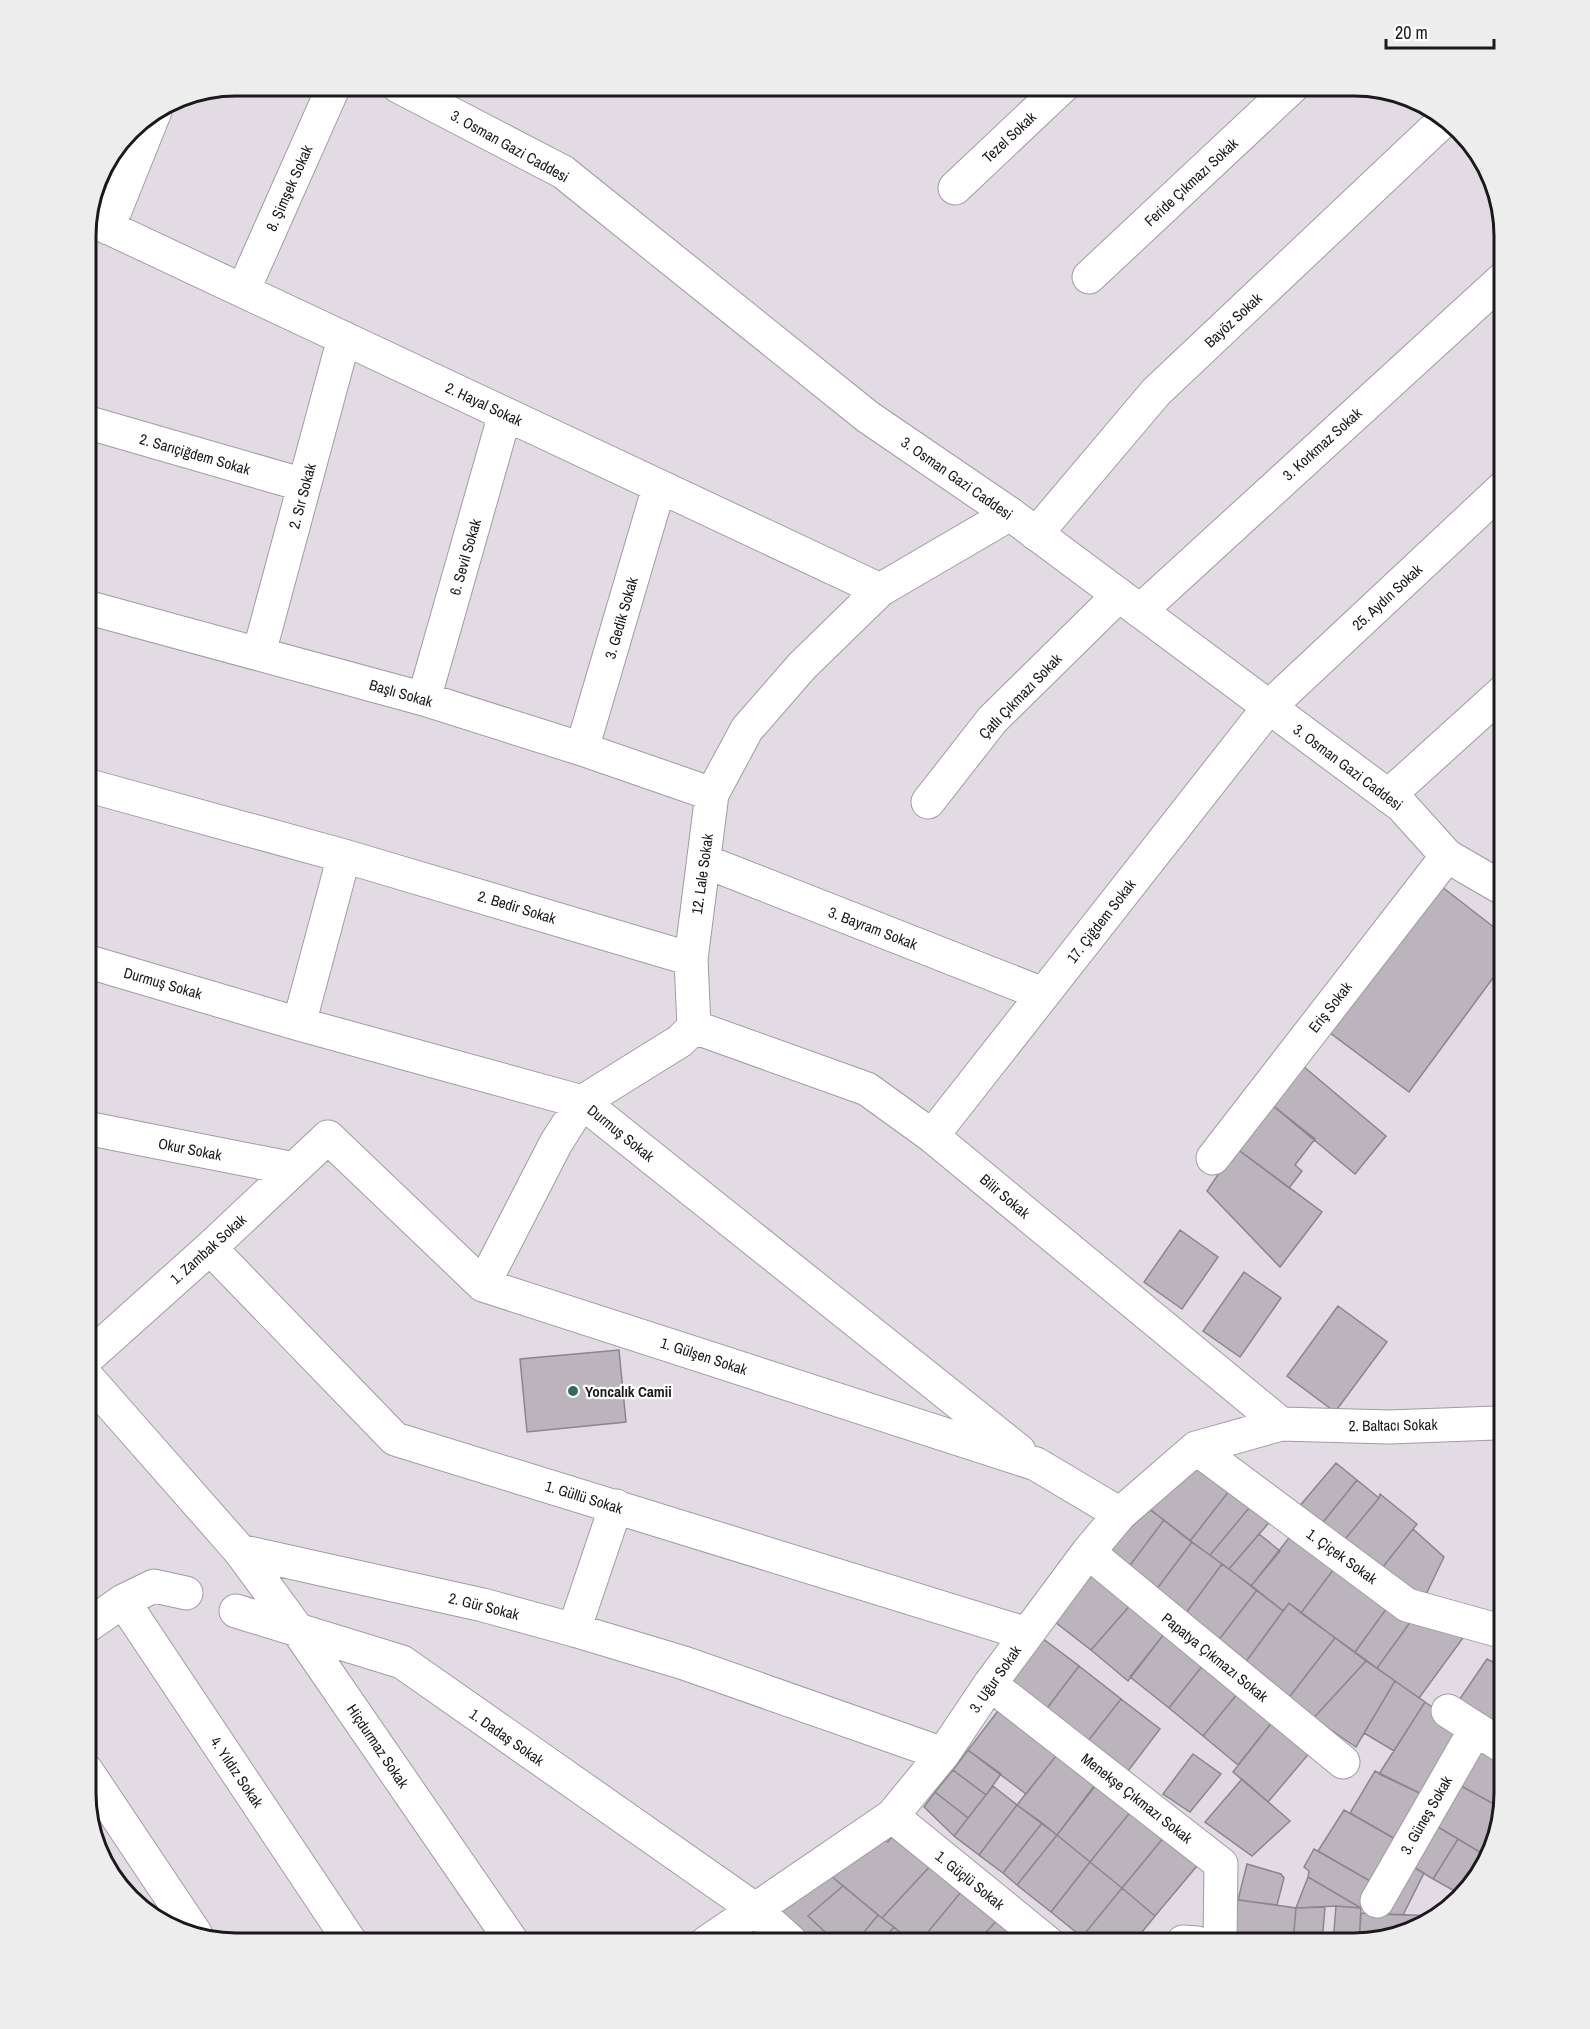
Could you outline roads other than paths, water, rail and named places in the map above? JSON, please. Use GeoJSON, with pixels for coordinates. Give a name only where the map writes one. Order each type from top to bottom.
{"type":"FeatureCollection","features":[{"type":"Feature","properties":{"kind":"street","name":"8. Şimşek Sokak"},"geometry":{"type":"LineString","coordinates":[[243,291],[330,96]]}},
{"type":"Feature","properties":{"kind":"street","name":"3. Osman Gazi Caddesi"},"geometry":{"type":"LineString","coordinates":[[417,96],[563,172],[868,417],[1010,514],[1402,806],[1447,856],[1494,882]]}},
{"type":"Feature","properties":{"kind":"street","name":"Tezel Sokak"},"geometry":{"type":"LineString","coordinates":[[955,188],[1052,96]]}},
{"type":"Feature","properties":{"kind":"street","name":"Feride Çıkmazı Sokak"},"geometry":{"type":"LineString","coordinates":[[1089,277],[1282,96]]}},
{"type":"Feature","properties":{"kind":"street","name":"Bayöz Sokak"},"geometry":{"type":"LineString","coordinates":[[1036,534],[1156,392],[1439,125]]}},
{"type":"Feature","properties":{"kind":"street"},"geometry":{"type":"LineString","coordinates":[[98,223],[145,130]]}},
{"type":"Feature","properties":{"kind":"street","name":"2. Hayal Sokak"},"geometry":{"type":"LineString","coordinates":[[98,223],[880,590]]}},
{"type":"Feature","properties":{"kind":"street","name":"3. Korkmaz Sokak"},"geometry":{"type":"LineString","coordinates":[[1129,603],[1494,287]]}},
{"type":"Feature","properties":{"kind":"street","name":"2. Sır Sokak"},"geometry":{"type":"LineString","coordinates":[[259,653],[344,339]]}},
{"type":"Feature","properties":{"kind":"street","name":"6. Sevil Sokak"},"geometry":{"type":"LineString","coordinates":[[424,699],[505,414]]}},
{"type":"Feature","properties":{"kind":"street","name":"2. Sarıçiğdem Sokak"},"geometry":{"type":"LineString","coordinates":[[96,425],[304,485]]}},
{"type":"Feature","properties":{"kind":"street","name":"3. Gedik Sokak"},"geometry":{"type":"LineString","coordinates":[[582,749],[659,487]]}},
{"type":"Feature","properties":{"kind":"street","name":"25. Aydın Sokak"},"geometry":{"type":"LineString","coordinates":[[1269,707],[1494,496]]}},
{"type":"Feature","properties":{"kind":"street","name":"12. Lale Sokak"},"geometry":{"type":"LineString","coordinates":[[694,1027],[691,959],[712,794],[747,729],[802,666],[880,590],[1010,514]]}},
{"type":"Feature","properties":{"kind":"street","name":"Çatlı Çıkmazı Sokak"},"geometry":{"type":"LineString","coordinates":[[928,802],[992,720],[1129,603]]}},
{"type":"Feature","properties":{"kind":"street","name":"Başlı Sokak"},"geometry":{"type":"LineString","coordinates":[[96,611],[424,699],[582,749],[712,794]]}},
{"type":"Feature","properties":{"kind":"street"},"geometry":{"type":"LineString","coordinates":[[1388,796],[1494,700]]}},
{"type":"Feature","properties":{"kind":"street","name":"17. Çiğdem Sokak"},"geometry":{"type":"LineString","coordinates":[[932,1136],[1269,707]]}},
{"type":"Feature","properties":{"kind":"street","name":"2. Bedir Sokak"},"geometry":{"type":"LineString","coordinates":[[96,788],[344,856],[691,959]]}},
{"type":"Feature","properties":{"kind":"street"},"geometry":{"type":"LineString","coordinates":[[298,1024],[344,856]]}},
{"type":"Feature","properties":{"kind":"street","name":"Eriş Sokak"},"geometry":{"type":"LineString","coordinates":[[1213,1158],[1447,856]]}},
{"type":"Feature","properties":{"kind":"street","name":"3. Bayram Sokak"},"geometry":{"type":"LineString","coordinates":[[704,861],[1043,994]]}},
{"type":"Feature","properties":{"kind":"street","name":"Durmuş Sokak"},"geometry":{"type":"LineString","coordinates":[[96,964],[298,1024],[582,1102],[1036,1464]]}},
{"type":"Feature","properties":{"kind":"street"},"geometry":{"type":"LineString","coordinates":[[483,1285],[556,1143],[582,1102],[680,1041],[694,1027]]}},
{"type":"Feature","properties":{"kind":"street","name":"Bilir Sokak"},"geometry":{"type":"LineString","coordinates":[[694,1027],[867,1089],[932,1136],[1281,1424]]}},
{"type":"Feature","properties":{"kind":"street","name":"Okur Sokak"},"geometry":{"type":"LineString","coordinates":[[96,1130],[294,1169]]}},
{"type":"Feature","properties":{"kind":"street","name":"1. Gülşen Sokak"},"geometry":{"type":"LineString","coordinates":[[328,1137],[483,1285],[1036,1464],[1120,1514]]}},
{"type":"Feature","properties":{"kind":"street","name":"1. Zambak Sokak"},"geometry":{"type":"LineString","coordinates":[[96,1350],[210,1248],[328,1137]]}},
{"type":"Feature","properties":{"kind":"street","name":"1. Güllü Sokak"},"geometry":{"type":"LineString","coordinates":[[210,1248],[395,1439],[1027,1634]]}},
{"type":"Feature","properties":{"kind":"street"},"geometry":{"type":"LineString","coordinates":[[96,1387],[240,1551]]}},
{"type":"Feature","properties":{"kind":"street","name":"2. Baltacı Sokak"},"geometry":{"type":"LineString","coordinates":[[1281,1424],[1389,1427],[1494,1423]]}},
{"type":"Feature","properties":{"kind":"street","name":"3. Uğur Sokak"},"geometry":{"type":"LineString","coordinates":[[722,1933],[892,1816],[943,1754],[990,1684],[1088,1552],[1120,1514],[1196,1448],[1281,1424]]}},
{"type":"Feature","properties":{"kind":"street","name":"1. Çiçek Sokak"},"geometry":{"type":"LineString","coordinates":[[1196,1448],[1407,1605],[1494,1629]]}},
{"type":"Feature","properties":{"kind":"street"},"geometry":{"type":"LineString","coordinates":[[574,1630],[616,1506]]}},
{"type":"Feature","properties":{"kind":"street","name":"Hiçdurmaz Sokak"},"geometry":{"type":"LineString","coordinates":[[240,1551],[297,1629],[505,1933]]}},
{"type":"Feature","properties":{"kind":"street","name":"2. Gür Sokak"},"geometry":{"type":"LineString","coordinates":[[240,1551],[483,1605],[574,1630],[684,1663],[943,1754]]}},
{"type":"Feature","properties":{"kind":"street","name":"Papatya Çıkmazı Sokak"},"geometry":{"type":"LineString","coordinates":[[1088,1552],[1343,1762]]}},
{"type":"Feature","properties":{"kind":"street"},"geometry":{"type":"LineString","coordinates":[[96,1620],[123,1601],[154,1586],[186,1593]]}},
{"type":"Feature","properties":{"kind":"street","name":"4. Yıldız Sokak"},"geometry":{"type":"LineString","coordinates":[[123,1601],[344,1933]]}},
{"type":"Feature","properties":{"kind":"street","name":"1. Dadaş Sokak"},"geometry":{"type":"LineString","coordinates":[[236,1611],[402,1662],[756,1910],[780,1933]]}},
{"type":"Feature","properties":{"kind":"street","name":"Menekşe Çıkmazı Sokak"},"geometry":{"type":"LineString","coordinates":[[990,1684],[1221,1864],[1220,1933]]}},
{"type":"Feature","properties":{"kind":"street"},"geometry":{"type":"LineString","coordinates":[[1448,1711],[1494,1741]]}},
{"type":"Feature","properties":{"kind":"street","name":"3. Güneş Sokak"},"geometry":{"type":"LineString","coordinates":[[1377,1901],[1476,1730]]}},
{"type":"Feature","properties":{"kind":"street"},"geometry":{"type":"LineString","coordinates":[[96,1798],[103,1816],[188,1924]]}},
{"type":"Feature","properties":{"kind":"street","name":"1. Güçlü Sokak"},"geometry":{"type":"LineString","coordinates":[[892,1816],[1035,1933]]}},
{"type":"Feature","properties":{"kind":"place","name":"Yoncalık Camii"},"geometry":{"type":"Point","coordinates":[573,1391]}}]}
